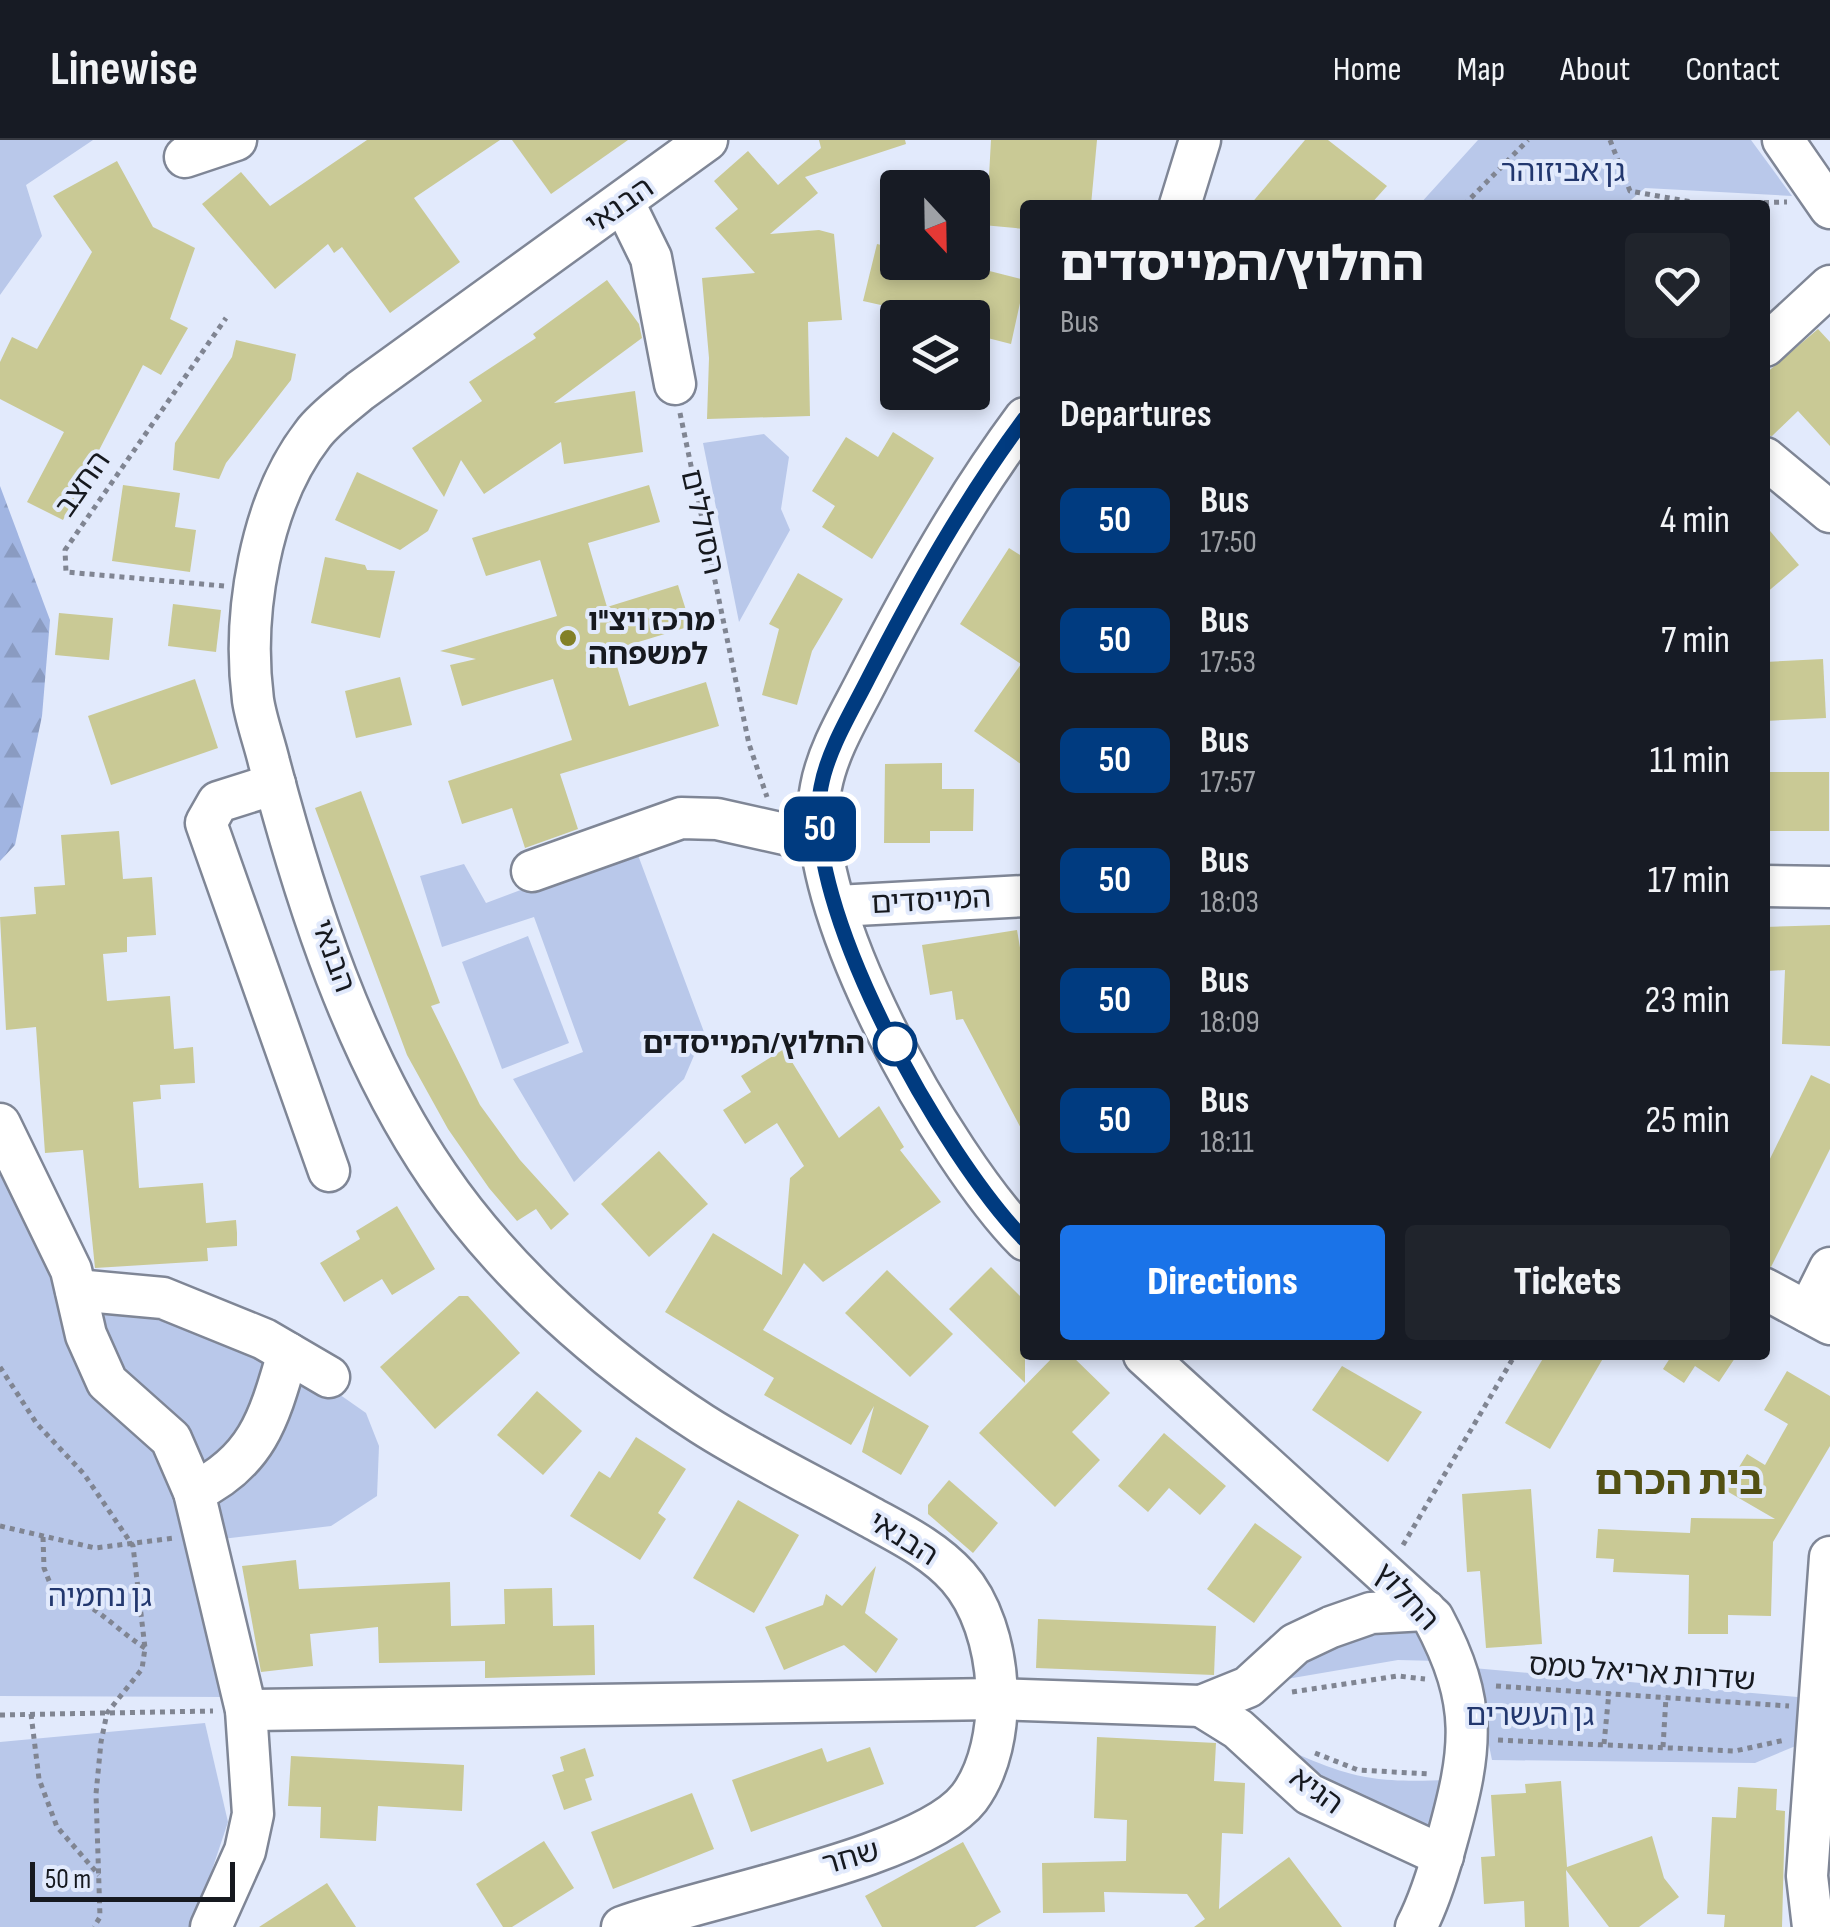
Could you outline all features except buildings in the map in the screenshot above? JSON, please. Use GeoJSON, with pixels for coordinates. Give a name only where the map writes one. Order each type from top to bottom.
{"type":"FeatureCollection","features":[{"type":"Feature","properties":{"kind":"street"},"geometry":{"type":"LineString","coordinates":[[185,156],[236,140]]}},
{"type":"Feature","properties":{"kind":"street","name":"הבנאי"},"geometry":{"type":"LineString","coordinates":[[707,140],[360,391],[314,432],[282,485],[257,590],[250,627],[253,701],[275,784],[342,986],[390,1096],[437,1175],[485,1238],[578,1326],[702,1424],[938,1558],[958,1577],[984,1619],[998,1677],[996,1699]]}},
{"type":"Feature","properties":{"kind":"street"},"geometry":{"type":"LineString","coordinates":[[1182,200],[1200,140]]}},
{"type":"Feature","properties":{"kind":"street"},"geometry":{"type":"LineString","coordinates":[[1784,140],[1827,204]]}},
{"type":"Feature","properties":{"kind":"street"},"geometry":{"type":"LineString","coordinates":[[624,203],[651,258],[675,384]]}},
{"type":"Feature","properties":{"kind":"street"},"geometry":{"type":"LineString","coordinates":[[1770,341],[1830,286]]}},
{"type":"Feature","properties":{"kind":"street"},"geometry":{"type":"LineString","coordinates":[[1020,425],[984,473],[922,574],[842,730],[821,788],[820,842],[867,992],[944,1134],[1020,1233]]}},
{"type":"Feature","properties":{"kind":"street"},"geometry":{"type":"LineString","coordinates":[[1770,462],[1830,512]]}},
{"type":"Feature","properties":{"kind":"street"},"geometry":{"type":"LineString","coordinates":[[275,784],[218,802],[206,823],[328,1171]]}},
{"type":"Feature","properties":{"kind":"street"},"geometry":{"type":"LineString","coordinates":[[532,871],[681,818],[717,819],[820,842]]}},
{"type":"Feature","properties":{"kind":"street"},"geometry":{"type":"LineString","coordinates":[[1770,886],[1830,887]]}},
{"type":"Feature","properties":{"kind":"street","name":"המייסדים"},"geometry":{"type":"LineString","coordinates":[[837,906],[1020,896]]}},
{"type":"Feature","properties":{"kind":"street"},"geometry":{"type":"LineString","coordinates":[[0,1124],[58,1242],[76,1290],[86,1335],[107,1382],[170,1439],[194,1492],[246,1710],[253,1814],[245,1851],[212,1927]]}},
{"type":"Feature","properties":{"kind":"street"},"geometry":{"type":"LineString","coordinates":[[1770,1292],[1819,1318],[1830,1268]]}},
{"type":"Feature","properties":{"kind":"street"},"geometry":{"type":"LineString","coordinates":[[76,1290],[162,1298],[288,1354],[328,1377]]}},
{"type":"Feature","properties":{"kind":"street"},"geometry":{"type":"LineString","coordinates":[[194,1492],[226,1477],[250,1452],[269,1417],[288,1354]]}},
{"type":"Feature","properties":{"kind":"street","name":"החלוץ"},"geometry":{"type":"LineString","coordinates":[[1150,1360],[1425,1610],[1453,1655],[1462,1684],[1467,1756],[1443,1856],[1416,1927]]}},
{"type":"Feature","properties":{"kind":"street"},"geometry":{"type":"LineString","coordinates":[[1813,1927],[1807,1876],[1830,1557]]}},
{"type":"Feature","properties":{"kind":"street"},"geometry":{"type":"LineString","coordinates":[[246,1710],[996,1699],[1200,1706],[1248,1687],[1295,1644],[1331,1627],[1370,1613],[1425,1610]]}},
{"type":"Feature","properties":{"kind":"street","name":"שחר"},"geometry":{"type":"LineString","coordinates":[[622,1927],[904,1843],[940,1824],[972,1794],[981,1775],[996,1699]]}},
{"type":"Feature","properties":{"kind":"street","name":"הגיא"},"geometry":{"type":"LineString","coordinates":[[1200,1706],[1238,1729],[1309,1794],[1443,1856]]}},
{"type":"Feature","properties":{"kind":"path"},"geometry":{"type":"LineString","coordinates":[[1469,200],[1528,140]]}},
{"type":"Feature","properties":{"kind":"path"},"geometry":{"type":"LineString","coordinates":[[1610,140],[1630,191],[1665,200]]}},
{"type":"Feature","properties":{"kind":"path"},"geometry":{"type":"LineString","coordinates":[[1770,204],[1827,204]]}},
{"type":"Feature","properties":{"kind":"path","name":"החצב"},"geometry":{"type":"LineString","coordinates":[[226,318],[64,550],[66,572],[257,590]]}},
{"type":"Feature","properties":{"kind":"path","name":"הסוללים"},"geometry":{"type":"LineString","coordinates":[[675,384],[685,453],[749,744],[780,833]]}},
{"type":"Feature","properties":{"kind":"path"},"geometry":{"type":"LineString","coordinates":[[1386,1574],[1513,1360]]}},
{"type":"Feature","properties":{"kind":"path"},"geometry":{"type":"LineString","coordinates":[[0,1367],[37,1424],[84,1474],[133,1546],[145,1648],[142,1669],[107,1713],[96,1794],[100,1917],[94,1927]]}},
{"type":"Feature","properties":{"kind":"path"},"geometry":{"type":"LineString","coordinates":[[0,1526],[96,1548],[133,1546],[204,1532]]}},
{"type":"Feature","properties":{"kind":"path"},"geometry":{"type":"LineString","coordinates":[[43,1536],[44,1568],[53,1591],[91,1602],[112,1627],[145,1648]]}},
{"type":"Feature","properties":{"kind":"path","name":"שדרות אריאל טמס"},"geometry":{"type":"LineString","coordinates":[[1278,1694],[1398,1676],[1666,1697],[1819,1720]]}},
{"type":"Feature","properties":{"kind":"path"},"geometry":{"type":"LineString","coordinates":[[1604,1744],[1608,1692]]}},
{"type":"Feature","properties":{"kind":"path"},"geometry":{"type":"LineString","coordinates":[[1663,1748],[1666,1697]]}},
{"type":"Feature","properties":{"kind":"path"},"geometry":{"type":"LineString","coordinates":[[0,1715],[246,1710]]}},
{"type":"Feature","properties":{"kind":"path"},"geometry":{"type":"LineString","coordinates":[[31,1714],[39,1779],[52,1816],[99,1875]]}},
{"type":"Feature","properties":{"kind":"path"},"geometry":{"type":"LineString","coordinates":[[1305,1749],[1358,1770],[1604,1744],[1735,1751],[1819,1720]]}},
{"type":"Feature","properties":{"kind":"green space"},"geometry":{"type":"Polygon","coordinates":[[[0,140],[93,140],[26,185],[42,236],[0,295],[0,140]]]}},
{"type":"Feature","properties":{"kind":"green space","name":"גן אביזוהר"},"geometry":{"type":"Polygon","coordinates":[[[1478,140],[1751,140],[1792,196],[1645,188],[1631,200],[1424,200],[1478,140]]]}},
{"type":"Feature","properties":{"kind":"green space"},"geometry":{"type":"Polygon","coordinates":[[[764,434],[789,457],[781,509],[790,530],[739,622],[703,443],[764,434]]]}},
{"type":"Feature","properties":{"kind":"green space"},"geometry":{"type":"Polygon","coordinates":[[[0,486],[50,620],[42,716],[15,845],[0,861],[0,486]]]}},
{"type":"Feature","properties":{"kind":"green space"},"geometry":{"type":"Polygon","coordinates":[[[635,847],[704,1032],[684,1079],[574,1182],[513,1079],[583,1052],[534,917],[442,947],[420,876],[464,864],[486,903],[635,847]]]}},
{"type":"Feature","properties":{"kind":"green space"},"geometry":{"type":"Polygon","coordinates":[[[528,936],[569,1043],[502,1069],[462,962],[528,936]]]}},
{"type":"Feature","properties":{"kind":"green space","name":"גן נחמיה"},"geometry":{"type":"Polygon","coordinates":[[[0,1139],[129,1413],[177,1483],[226,1697],[0,1696],[0,1139]]]}},
{"type":"Feature","properties":{"kind":"green space"},"geometry":{"type":"Polygon","coordinates":[[[103,1306],[142,1308],[306,1371],[366,1413],[379,1446],[377,1496],[331,1526],[222,1539],[94,1334],[103,1306]]]}},
{"type":"Feature","properties":{"kind":"green space"},"geometry":{"type":"Polygon","coordinates":[[[1420,1625],[1439,1661],[1398,1660],[1275,1681],[1342,1631],[1420,1625]]]}},
{"type":"Feature","properties":{"kind":"green space","name":"גן העשרים"},"geometry":{"type":"Polygon","coordinates":[[[1473,1668],[1830,1700],[1798,1745],[1755,1763],[1492,1760],[1473,1668]]]}},
{"type":"Feature","properties":{"kind":"green space"},"geometry":{"type":"Polygon","coordinates":[[[205,1723],[228,1822],[193,1927],[0,1927],[0,1742],[205,1723]]]}},
{"type":"Feature","properties":{"kind":"green space"},"geometry":{"type":"Polygon","coordinates":[[[1279,1746],[1361,1776],[1449,1780],[1429,1837],[1352,1805],[1279,1746]]]}},
{"type":"Feature","properties":{"kind":"bus line","name":"50"},"geometry":{"type":"LineString","coordinates":[[1020,425],[984,473],[922,574],[842,730],[821,788],[820,842],[867,992],[944,1134],[1020,1235]]}},
{"type":"Feature","properties":{"kind":"place","name":"מרכז ויצ\"ו למשפחה"},"geometry":{"type":"Point","coordinates":[568,638]}},
{"type":"Feature","properties":{"kind":"place","name":"החלוץ/המייסדים"},"geometry":{"type":"Point","coordinates":[895,1044]}},
{"type":"Feature","properties":{"kind":"district","name":"בית הכרם"},"geometry":{"type":"Point","coordinates":[1679,1482]}}]}
